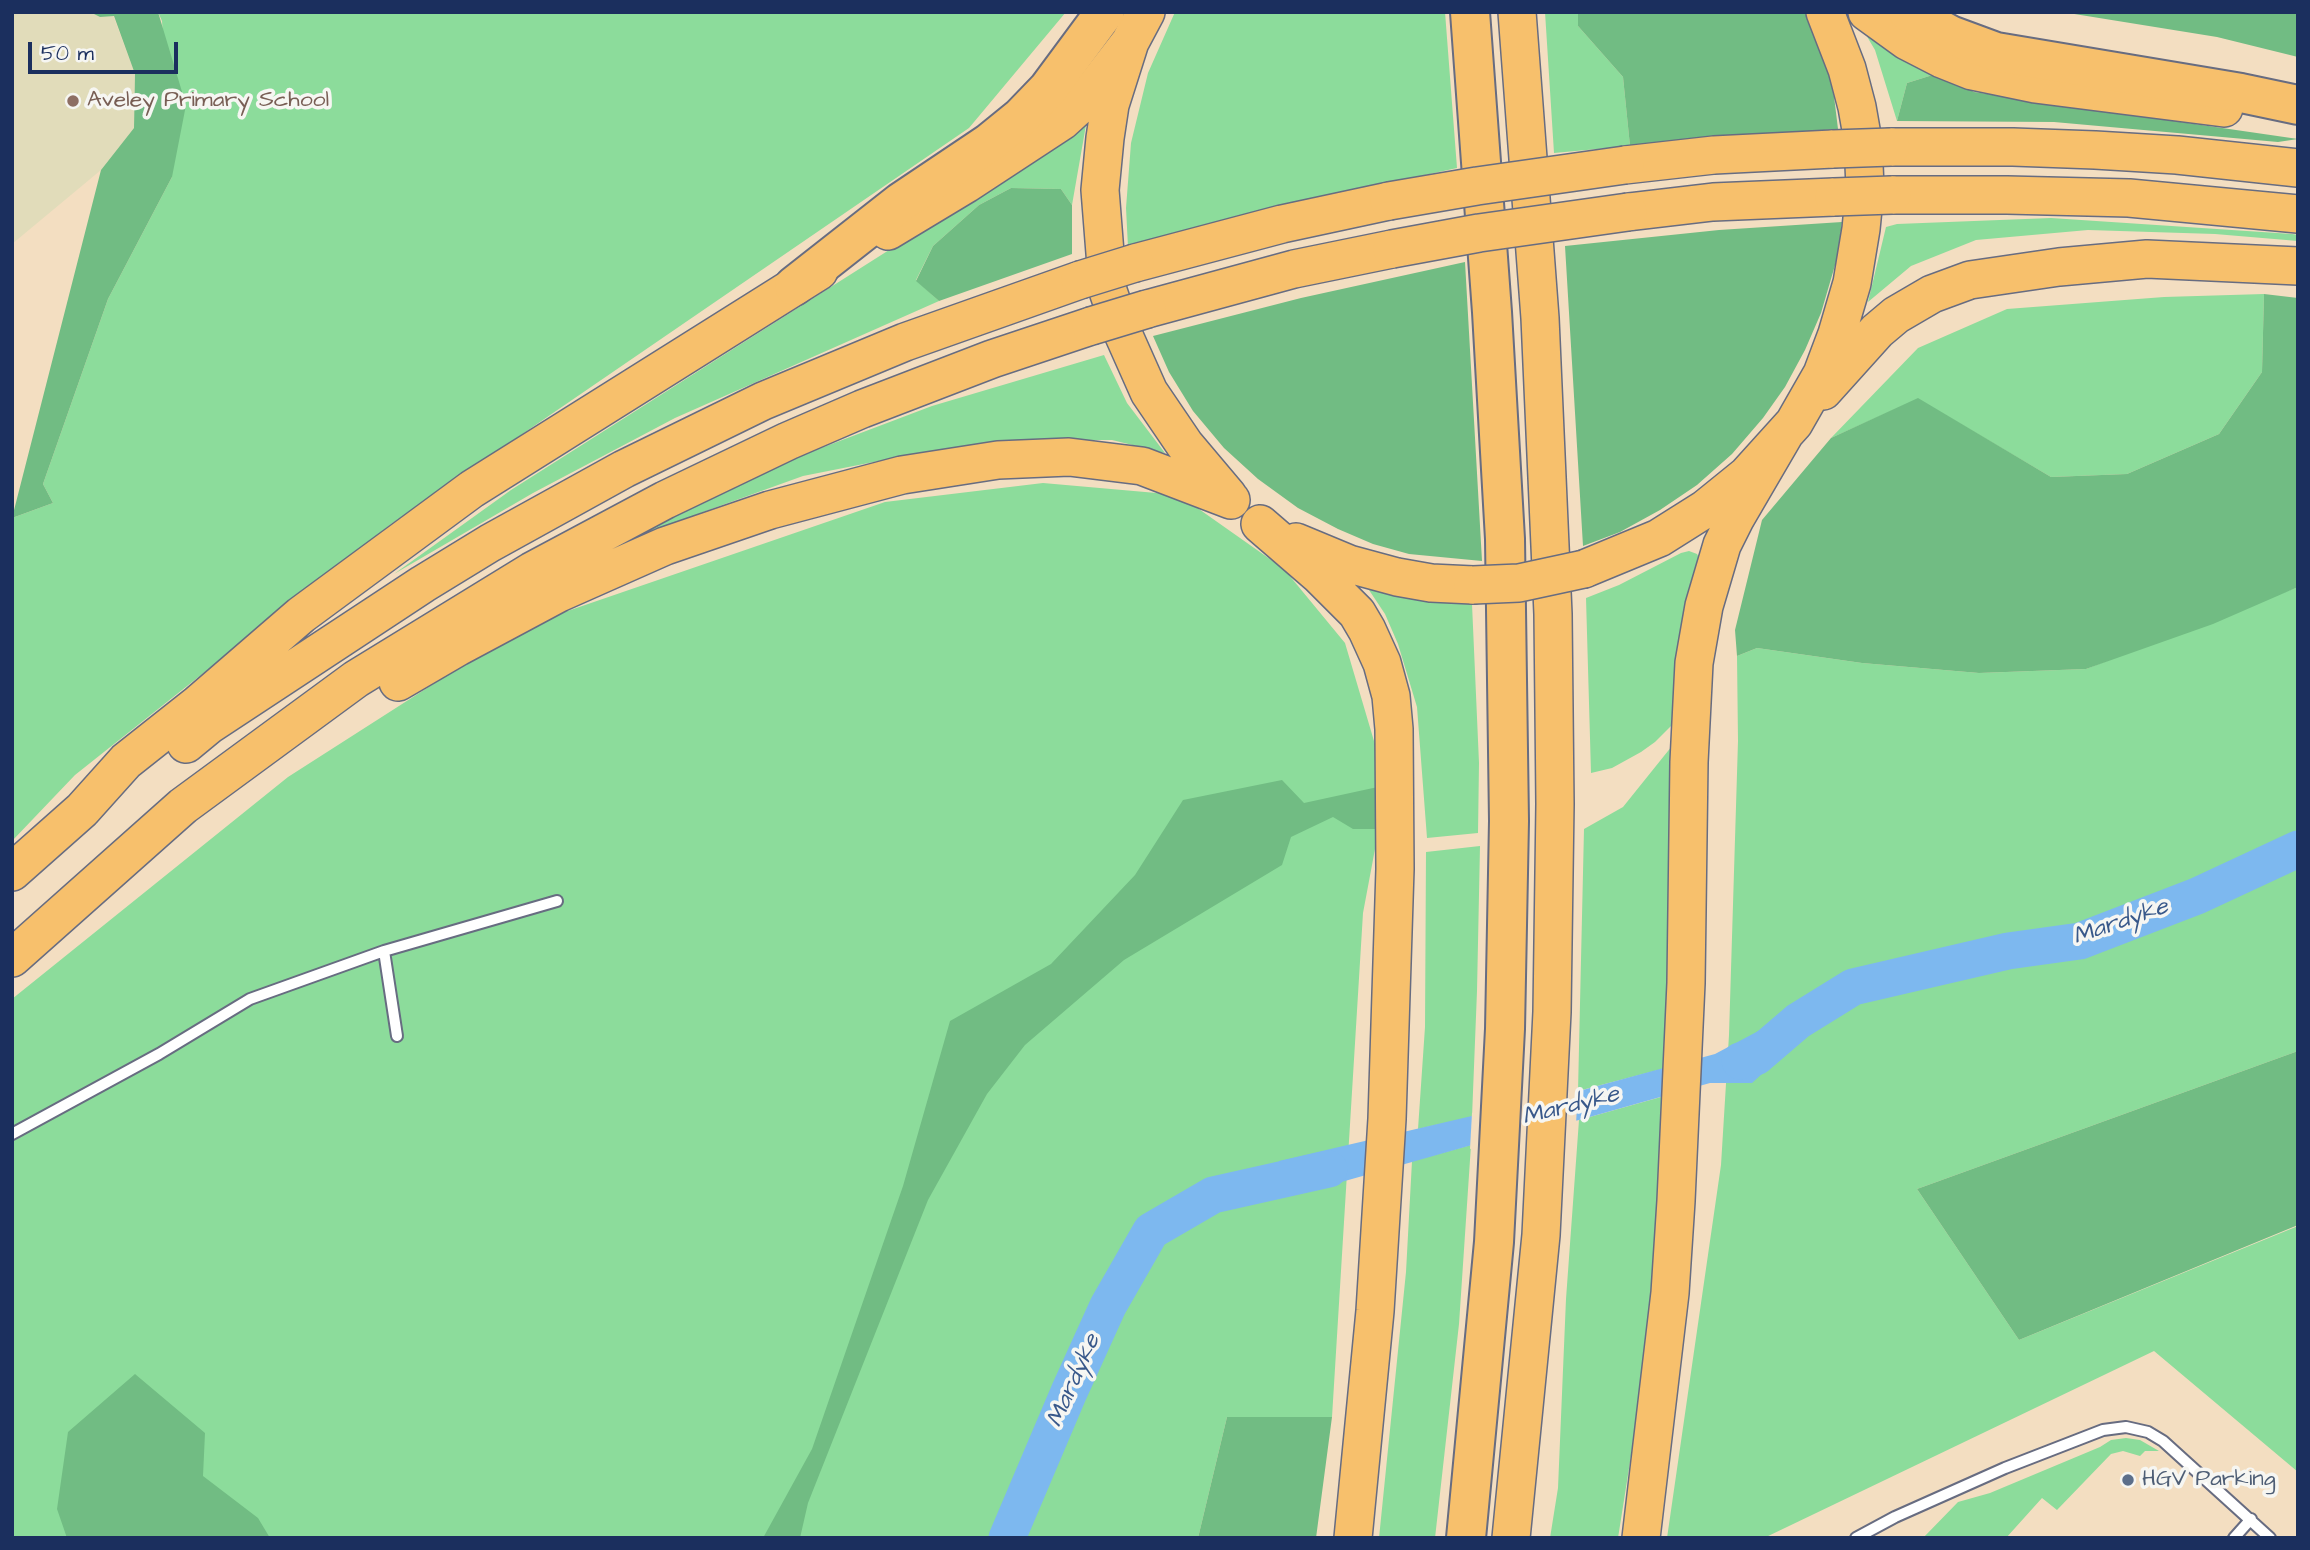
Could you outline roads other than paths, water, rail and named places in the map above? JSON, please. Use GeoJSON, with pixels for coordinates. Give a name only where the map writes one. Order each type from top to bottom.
{"type":"FeatureCollection","features":[{"type":"Feature","properties":{"kind":"highway"},"geometry":{"type":"LineString","coordinates":[[793,286],[901,202],[1021,117],[1048,89],[1105,12]]}},
{"type":"Feature","properties":{"kind":"highway"},"geometry":{"type":"LineString","coordinates":[[1466,1538],[1488,1317],[1503,1076],[1509,754],[1505,539],[1470,12]]}},
{"type":"Feature","properties":{"kind":"highway"},"geometry":{"type":"LineString","coordinates":[[1511,1538],[1535,1306],[1552,1012],[1555,740],[1551,559],[1540,318],[1517,12]]}},
{"type":"Feature","properties":{"kind":"highway"},"geometry":{"type":"LineString","coordinates":[[1641,1538],[1671,1280],[1686,957],[1691,700],[1704,606],[1722,545],[1735,519],[1822,374],[1837,334],[1857,256],[1865,188],[1863,141],[1847,69],[1825,12]]}},
{"type":"Feature","properties":{"kind":"highway"},"geometry":{"type":"LineString","coordinates":[[1867,12],[1907,41],[1942,59],[1990,75],[2035,84],[2221,107],[2298,122]]}},
{"type":"Feature","properties":{"kind":"highway"},"geometry":{"type":"LineString","coordinates":[[1908,12],[1950,35],[1996,52],[2298,105]]}},
{"type":"Feature","properties":{"kind":"highway"},"geometry":{"type":"LineString","coordinates":[[12,872],[82,810],[126,761],[198,704],[301,615],[472,489],[793,286],[966,184],[1062,121],[1091,92],[1138,27]]}},
{"type":"Feature","properties":{"kind":"highway"},"geometry":{"type":"LineString","coordinates":[[1138,27],[1110,105],[1102,160],[1101,214],[1108,291],[1121,329],[1149,392],[1185,445],[1231,500],[1319,575],[1357,613],[1382,663],[1392,707],[1395,869],[1389,1078],[1375,1311],[1354,1523]]}},
{"type":"Feature","properties":{"kind":"highway"},"geometry":{"type":"LineString","coordinates":[[82,810],[143,778],[209,725],[423,584],[624,469],[763,401],[905,342],[1135,263],[1282,224],[1389,201],[1490,184],[1714,155],[1891,147],[2013,146],[2177,155],[2298,167]]}},
{"type":"Feature","properties":{"kind":"highway"},"geometry":{"type":"LineString","coordinates":[[12,958],[183,806],[356,679],[532,571],[665,500],[788,441],[992,359],[1091,326],[1294,270],[1392,249],[1479,233],[1713,202],[1892,195],[2007,195],[2129,198],[2298,214]]}},
{"type":"Feature","properties":{"kind":"highway"},"geometry":{"type":"LineString","coordinates":[[1260,524],[1324,554],[1412,580],[1474,585],[1519,583],[1584,569],[1659,538],[1705,509],[1747,475],[1877,331],[1911,305],[1950,286],[1994,275],[2147,259],[2298,266]]}},
{"type":"Feature","properties":{"kind":"highway"},"geometry":{"type":"LineString","coordinates":[[136,850],[172,834],[374,696],[536,605],[665,546],[770,510],[902,475],[998,460],[1039,457],[1069,457],[1142,466],[1231,500]]}},
{"type":"Feature","properties":{"kind":"lane"},"geometry":{"type":"LineString","coordinates":[[12,1134],[159,1054],[250,999],[384,951],[558,901]]}},
{"type":"Feature","properties":{"kind":"lane"},"geometry":{"type":"LineString","coordinates":[[384,951],[397,1036]]}},
{"type":"Feature","properties":{"kind":"lane"},"geometry":{"type":"LineString","coordinates":[[1856,1538],[1895,1517],[2005,1468],[2103,1430],[2126,1427],[2148,1432],[2163,1441],[2270,1538]]}},
{"type":"Feature","properties":{"kind":"lane"},"geometry":{"type":"LineString","coordinates":[[2234,1538],[2251,1519]]}},
{"type":"Feature","properties":{"kind":"water"},"geometry":{"type":"Polygon","coordinates":[[[1779,1020],[1784,1048],[1752,1083],[1710,1083],[1579,1120],[1472,1145],[1299,1194],[1283,1193],[1279,1161],[1579,1091],[1715,1054],[1779,1020]]]}},
{"type":"Feature","properties":{"kind":"waterway","name":"Mardyke"},"geometry":{"type":"LineString","coordinates":[[1740,1061],[1756,1057],[1798,1021],[1853,987],[2008,951],[2080,941],[2197,896],[2298,849]]}},
{"type":"Feature","properties":{"kind":"waterway","name":"Mardyke"},"geometry":{"type":"LineString","coordinates":[[1007,1538],[1108,1306],[1151,1231],[1213,1195],[1329,1169]]}},
{"type":"Feature","properties":{"kind":"place","name":"Aveley Primary School"},"geometry":{"type":"Point","coordinates":[73,101]}},
{"type":"Feature","properties":{"kind":"place","name":"HGV Parking"},"geometry":{"type":"Point","coordinates":[2128,1480]}}]}
